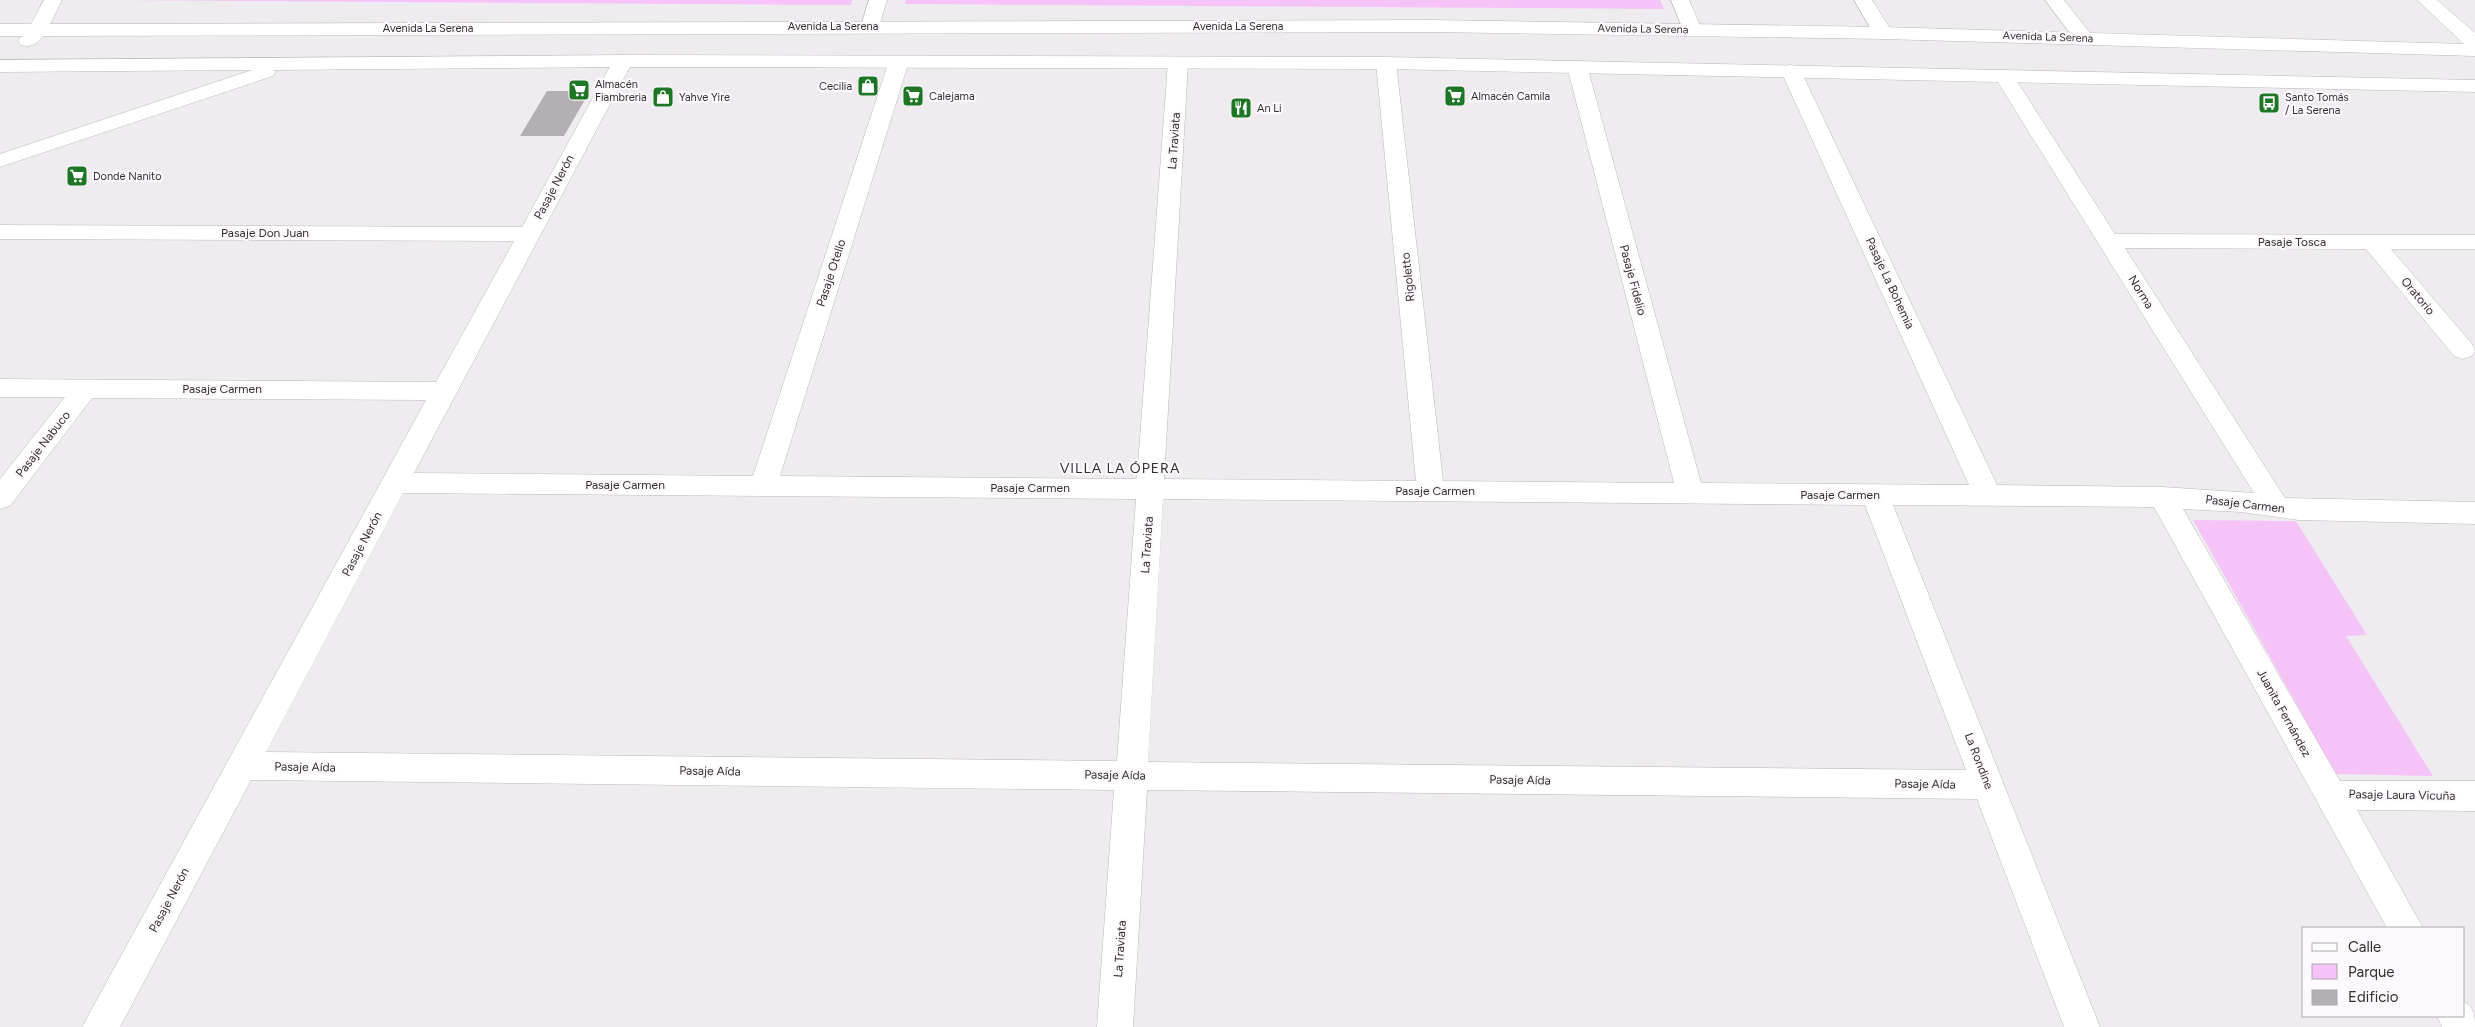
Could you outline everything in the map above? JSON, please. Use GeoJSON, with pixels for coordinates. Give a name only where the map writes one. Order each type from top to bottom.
{"type":"FeatureCollection","features":[{"type":"Feature","properties":{"kind":"street"},"geometry":{"type":"LineString","coordinates":[[2,69],[38,30],[53,0]]}},
{"type":"Feature","properties":{"kind":"street"},"geometry":{"type":"LineString","coordinates":[[870,26],[878,0]]}},
{"type":"Feature","properties":{"kind":"street"},"geometry":{"type":"LineString","coordinates":[[1680,0],[1692,30]]}},
{"type":"Feature","properties":{"kind":"street"},"geometry":{"type":"LineString","coordinates":[[1863,0],[1883,33]]}},
{"type":"Feature","properties":{"kind":"street"},"geometry":{"type":"LineString","coordinates":[[2054,0],[2084,38]]}},
{"type":"Feature","properties":{"kind":"street"},"geometry":{"type":"LineString","coordinates":[[2426,0],[2475,43]]}},
{"type":"Feature","properties":{"kind":"street","name":"Avenida La Serena"},"geometry":{"type":"LineString","coordinates":[[0,30],[870,26],[1433,26],[1883,33],[2475,50]]}},
{"type":"Feature","properties":{"kind":"street"},"geometry":{"type":"LineString","coordinates":[[2,69],[623,60],[1386,64],[1577,66],[2475,86]]}},
{"type":"Feature","properties":{"kind":"street","name":"Pasaje Nerón"},"geometry":{"type":"LineString","coordinates":[[100,1027],[623,60]]}},
{"type":"Feature","properties":{"kind":"street","name":"Pasaje Otello"},"geometry":{"type":"LineString","coordinates":[[763,486],[899,61]]}},
{"type":"Feature","properties":{"kind":"street","name":"La Traviata"},"geometry":{"type":"LineString","coordinates":[[1115,1027],[1178,63]]}},
{"type":"Feature","properties":{"kind":"street"},"geometry":{"type":"LineString","coordinates":[[0,161],[290,64]]}},
{"type":"Feature","properties":{"kind":"street","name":"Rigoletto"},"geometry":{"type":"LineString","coordinates":[[1386,64],[1431,491]]}},
{"type":"Feature","properties":{"kind":"street","name":"Pasaje Fidelio"},"geometry":{"type":"LineString","coordinates":[[1577,66],[1690,493]]}},
{"type":"Feature","properties":{"kind":"street","name":"Pasaje La Bohemia"},"geometry":{"type":"LineString","coordinates":[[1792,71],[1988,496]]}},
{"type":"Feature","properties":{"kind":"street","name":"Norma"},"geometry":{"type":"LineString","coordinates":[[2004,76],[2277,508]]}},
{"type":"Feature","properties":{"kind":"street","name":"Pasaje Don Juan"},"geometry":{"type":"LineString","coordinates":[[0,232],[529,234]]}},
{"type":"Feature","properties":{"kind":"street","name":"Pasaje Tosca"},"geometry":{"type":"LineString","coordinates":[[2108,241],[2475,242]]}},
{"type":"Feature","properties":{"kind":"street","name":"Oratorio"},"geometry":{"type":"LineString","coordinates":[[2372,242],[2462,350]]}},
{"type":"Feature","properties":{"kind":"street","name":"Pasaje Carmen"},"geometry":{"type":"LineString","coordinates":[[0,388],[445,391]]}},
{"type":"Feature","properties":{"kind":"street","name":"Pasaje Nabuco"},"geometry":{"type":"LineString","coordinates":[[0,499],[86,388]]}},
{"type":"Feature","properties":{"kind":"street","name":"Pasaje Carmen"},"geometry":{"type":"LineString","coordinates":[[394,483],[2162,497],[2241,502],[2277,508],[2339,512],[2475,513]]}},
{"type":"Feature","properties":{"kind":"street","name":"La Rondine"},"geometry":{"type":"LineString","coordinates":[[1875,495],[2082,1027]]}},
{"type":"Feature","properties":{"kind":"street","name":"Juanita Fernández"},"geometry":{"type":"LineString","coordinates":[[2162,497],[2405,927]]}},
{"type":"Feature","properties":{"kind":"street","name":"Pasaje Aída"},"geometry":{"type":"LineString","coordinates":[[241,766],[1988,785]]}},
{"type":"Feature","properties":{"kind":"street","name":"Pasaje Laura Vicuña"},"geometry":{"type":"LineString","coordinates":[[2330,794],[2475,796]]}},
{"type":"Feature","properties":{"kind":"green space"},"geometry":{"type":"Polygon","coordinates":[[[112,0],[852,0],[851,5],[112,0]]]}},
{"type":"Feature","properties":{"kind":"green space"},"geometry":{"type":"Polygon","coordinates":[[[906,0],[1660,0],[1664,9],[905,4],[906,0]]]}},
{"type":"Feature","properties":{"kind":"green space"},"geometry":{"type":"Polygon","coordinates":[[[2193,520],[2296,521],[2367,635],[2346,636],[2433,776],[2336,774],[2193,520]]]}},
{"type":"Feature","properties":{"kind":"building"},"geometry":{"type":"Polygon","coordinates":[[[547,91],[590,91],[564,136],[520,136],[547,91]]]}},
{"type":"Feature","properties":{"kind":"place","name":"Cecilia"},"geometry":{"type":"Point","coordinates":[868,86]}},
{"type":"Feature","properties":{"kind":"place","name":"Almacén Fiambreria"},"geometry":{"type":"Point","coordinates":[579,90]}},
{"type":"Feature","properties":{"kind":"place","name":"Calejama"},"geometry":{"type":"Point","coordinates":[913,96]}},
{"type":"Feature","properties":{"kind":"place","name":"Almacén Camila"},"geometry":{"type":"Point","coordinates":[1455,96]}},
{"type":"Feature","properties":{"kind":"place","name":"Yahve Yire"},"geometry":{"type":"Point","coordinates":[663,97]}},
{"type":"Feature","properties":{"kind":"place","name":"Santo Tomás / La Serena"},"geometry":{"type":"Point","coordinates":[2269,103]}},
{"type":"Feature","properties":{"kind":"place","name":"An Li"},"geometry":{"type":"Point","coordinates":[1241,108]}},
{"type":"Feature","properties":{"kind":"place","name":"Donde Nanito"},"geometry":{"type":"Point","coordinates":[77,176]}},
{"type":"Feature","properties":{"kind":"district","name":"VILLA LA ÓPERA"},"geometry":{"type":"Point","coordinates":[1120,468]}}]}
